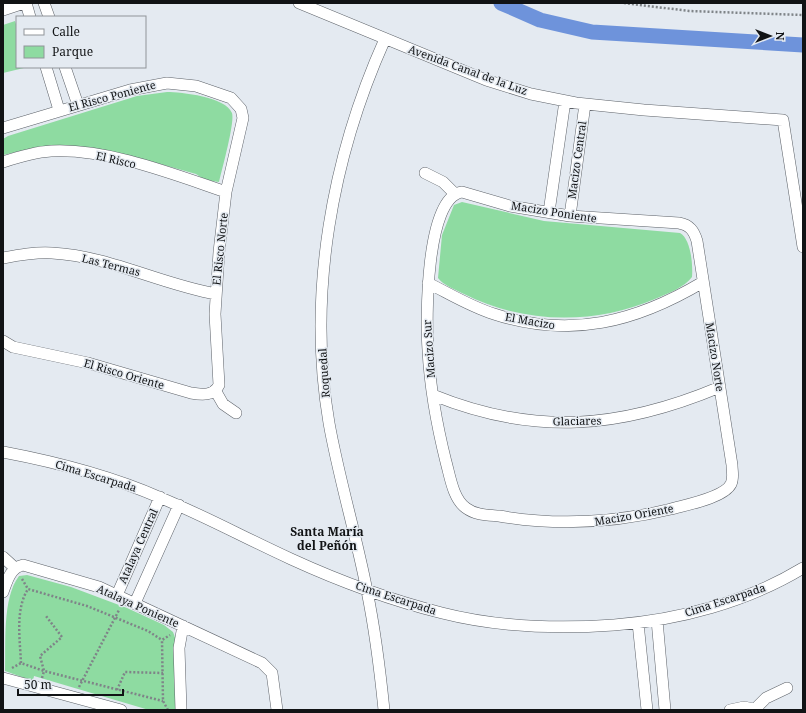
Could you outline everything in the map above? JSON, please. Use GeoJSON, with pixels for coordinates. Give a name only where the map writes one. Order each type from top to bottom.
{"type":"FeatureCollection","features":[{"type":"Feature","properties":{"kind":"street"},"geometry":{"type":"LineString","coordinates":[[3,10],[25,3],[30,16]]}},
{"type":"Feature","properties":{"kind":"street"},"geometry":{"type":"LineString","coordinates":[[44,3],[49,16]]}},
{"type":"Feature","properties":{"kind":"street","name":"Avenida Canal de la Luz"},"geometry":{"type":"LineString","coordinates":[[299,3],[502,85],[565,101],[644,110],[783,120],[803,247]]}},
{"type":"Feature","properties":{"kind":"street","name":"Roquedal"},"geometry":{"type":"LineString","coordinates":[[384,710],[381,671],[367,590],[329,421],[322,357],[323,288],[327,237],[339,170],[363,93],[385,39]]}},
{"type":"Feature","properties":{"kind":"street"},"geometry":{"type":"LineString","coordinates":[[46,68],[59,110]]}},
{"type":"Feature","properties":{"kind":"street"},"geometry":{"type":"LineString","coordinates":[[65,68],[78,105]]}},
{"type":"Feature","properties":{"kind":"street","name":"El Risco Poniente"},"geometry":{"type":"LineString","coordinates":[[3,128],[139,87],[175,83],[205,88],[236,102],[241,109]]}},
{"type":"Feature","properties":{"kind":"street","name":"Macizo Central"},"geometry":{"type":"LineString","coordinates":[[549,212],[565,101]]}},
{"type":"Feature","properties":{"kind":"street","name":"Macizo Central"},"geometry":{"type":"LineString","coordinates":[[570,216],[585,104]]}},
{"type":"Feature","properties":{"kind":"street","name":"El Risco Norte"},"geometry":{"type":"LineString","coordinates":[[215,390],[218,384],[216,294],[218,252],[226,192],[242,123],[241,109]]}},
{"type":"Feature","properties":{"kind":"street","name":"El Risco"},"geometry":{"type":"LineString","coordinates":[[3,162],[42,152],[82,153],[147,167],[226,192]]}},
{"type":"Feature","properties":{"kind":"street"},"geometry":{"type":"LineString","coordinates":[[425,173],[443,182],[455,194]]}},
{"type":"Feature","properties":{"kind":"street","name":"Macizo Poniente"},"geometry":{"type":"LineString","coordinates":[[455,194],[467,193],[510,206],[570,216],[679,223],[685,224],[692,229]]}},
{"type":"Feature","properties":{"kind":"street","name":"Macizo Sur"},"geometry":{"type":"LineString","coordinates":[[455,194],[445,203],[440,215],[433,243],[428,283],[427,328],[433,395],[448,470],[454,488],[463,506]]}},
{"type":"Feature","properties":{"kind":"street","name":"Macizo Norte"},"geometry":{"type":"LineString","coordinates":[[692,229],[697,241],[732,465],[730,485]]}},
{"type":"Feature","properties":{"kind":"street","name":"Las Termas"},"geometry":{"type":"LineString","coordinates":[[3,258],[41,253],[71,255],[124,267],[216,294]]}},
{"type":"Feature","properties":{"kind":"street","name":"El Macizo"},"geometry":{"type":"LineString","coordinates":[[428,283],[457,298],[495,314],[532,323],[570,326],[606,322],[642,312],[669,301],[703,282]]}},
{"type":"Feature","properties":{"kind":"street","name":"El Risco Oriente"},"geometry":{"type":"LineString","coordinates":[[3,341],[13,347],[75,360],[191,393],[207,394],[215,390]]}},
{"type":"Feature","properties":{"kind":"street","name":"Glaciares"},"geometry":{"type":"LineString","coordinates":[[433,395],[465,408],[493,415],[549,422],[581,423],[615,419],[654,411],[720,387]]}},
{"type":"Feature","properties":{"kind":"street"},"geometry":{"type":"LineString","coordinates":[[215,390],[223,404],[236,413]]}},
{"type":"Feature","properties":{"kind":"street","name":"Cima Escarpada"},"geometry":{"type":"LineString","coordinates":[[3,452],[91,474],[160,497],[292,560],[367,590],[436,611],[484,621],[566,626],[638,623],[657,620],[733,600],[774,584],[803,568]]}},
{"type":"Feature","properties":{"kind":"street","name":"Macizo Oriente"},"geometry":{"type":"LineString","coordinates":[[463,506],[475,512],[524,520],[557,523],[604,522],[638,516],[688,504],[715,495],[730,485]]}},
{"type":"Feature","properties":{"kind":"street","name":"Atalaya Central"},"geometry":{"type":"LineString","coordinates":[[126,599],[160,497]]}},
{"type":"Feature","properties":{"kind":"street","name":"Atalaya Central"},"geometry":{"type":"LineString","coordinates":[[126,599],[179,505]]}},
{"type":"Feature","properties":{"kind":"street"},"geometry":{"type":"LineString","coordinates":[[3,557],[15,568],[9,576],[3,592]]}},
{"type":"Feature","properties":{"kind":"street","name":"Atalaya Poniente"},"geometry":{"type":"LineString","coordinates":[[15,568],[27,566],[87,583],[126,599],[262,663],[270,670],[274,684],[277,710]]}},
{"type":"Feature","properties":{"kind":"street"},"geometry":{"type":"LineString","coordinates":[[657,620],[665,710]]}},
{"type":"Feature","properties":{"kind":"street"},"geometry":{"type":"LineString","coordinates":[[638,623],[647,710]]}},
{"type":"Feature","properties":{"kind":"street"},"geometry":{"type":"LineString","coordinates":[[181,710],[179,648],[183,626]]}},
{"type":"Feature","properties":{"kind":"street"},"geometry":{"type":"LineString","coordinates":[[6,674],[40,688],[75,697],[91,706],[120,710]]}},
{"type":"Feature","properties":{"kind":"street"},"geometry":{"type":"LineString","coordinates":[[730,710],[744,707],[757,709],[766,698],[787,688]]}},
{"type":"Feature","properties":{"kind":"path"},"geometry":{"type":"LineString","coordinates":[[624,3],[689,11],[803,15]]}},
{"type":"Feature","properties":{"kind":"path"},"geometry":{"type":"LineString","coordinates":[[15,568],[28,589],[87,606],[148,631],[162,640]]}},
{"type":"Feature","properties":{"kind":"path"},"geometry":{"type":"LineString","coordinates":[[21,663],[21,609],[28,589]]}},
{"type":"Feature","properties":{"kind":"path"},"geometry":{"type":"LineString","coordinates":[[75,697],[82,680],[126,599]]}},
{"type":"Feature","properties":{"kind":"path"},"geometry":{"type":"LineString","coordinates":[[40,688],[44,671],[40,656],[62,637],[46,616]]}},
{"type":"Feature","properties":{"kind":"path"},"geometry":{"type":"LineString","coordinates":[[21,663],[44,671],[163,701],[168,710]]}},
{"type":"Feature","properties":{"kind":"path"},"geometry":{"type":"LineString","coordinates":[[6,674],[21,663]]}},
{"type":"Feature","properties":{"kind":"path"},"geometry":{"type":"LineString","coordinates":[[117,690],[125,672],[163,673]]}},
{"type":"Feature","properties":{"kind":"green space"},"geometry":{"type":"Polygon","coordinates":[[[15,21],[16,68],[24,68],[3,73],[3,25],[15,21]]]}},
{"type":"Feature","properties":{"kind":"green space"},"geometry":{"type":"Polygon","coordinates":[[[167,92],[192,94],[212,99],[221,103],[232,113],[232,126],[219,182],[205,180],[196,174],[135,157],[39,147],[3,155],[3,139],[8,136],[137,96],[167,92]]]}},
{"type":"Feature","properties":{"kind":"green space"},"geometry":{"type":"Polygon","coordinates":[[[462,202],[544,221],[680,233],[684,236],[689,246],[692,259],[692,277],[680,287],[655,299],[632,307],[584,317],[559,318],[535,316],[487,304],[450,287],[438,278],[442,235],[454,205],[462,202]]]}},
{"type":"Feature","properties":{"kind":"green space"},"geometry":{"type":"Polygon","coordinates":[[[27,575],[71,587],[127,608],[164,625],[173,632],[176,640],[178,710],[149,710],[34,676],[33,681],[5,671],[7,609],[14,585],[19,576],[27,575]]]}},
{"type":"Feature","properties":{"kind":"waterway"},"geometry":{"type":"LineString","coordinates":[[501,3],[540,20],[592,32],[803,45]]}},
{"type":"Feature","properties":{"kind":"district","name":"Santa María del Peñón"},"geometry":{"type":"Point","coordinates":[327,539]}}]}
